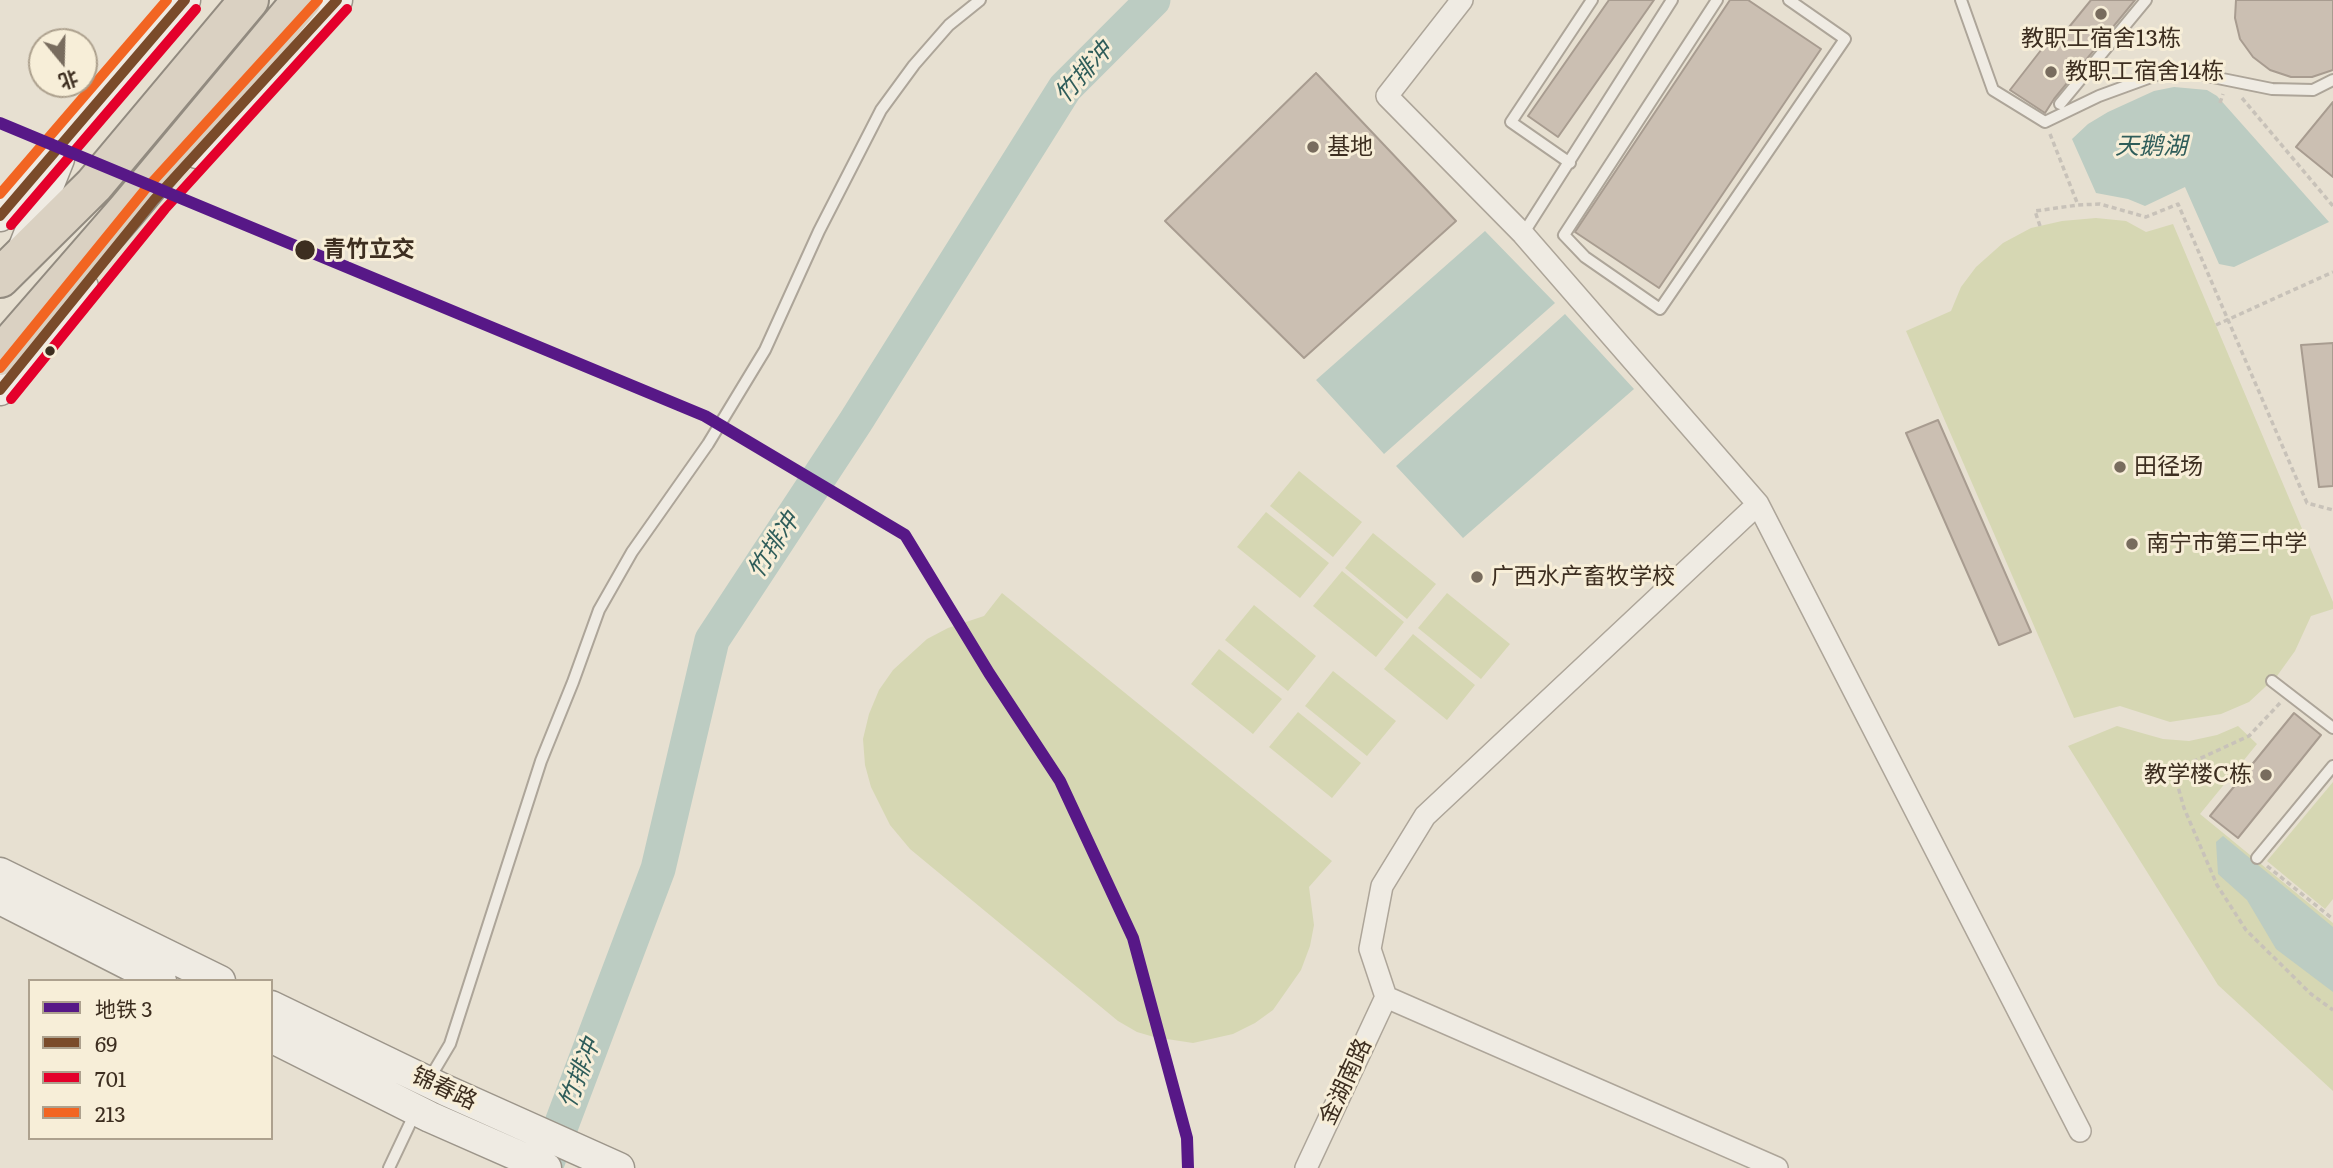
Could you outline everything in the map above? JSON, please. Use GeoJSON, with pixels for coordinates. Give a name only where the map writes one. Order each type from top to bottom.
{"type":"FeatureCollection","features":[{"type":"Feature","properties":{"kind":"highway"},"geometry":{"type":"LineString","coordinates":[[9,268],[94,185],[248,0]]}},
{"type":"Feature","properties":{"kind":"highway"},"geometry":{"type":"LineString","coordinates":[[11,343],[140,205],[302,0]]}},
{"type":"Feature","properties":{"kind":"main road"},"geometry":{"type":"LineString","coordinates":[[0,216],[185,0]]}},
{"type":"Feature","properties":{"kind":"main road"},"geometry":{"type":"LineString","coordinates":[[0,390],[140,205],[337,0]]}},
{"type":"Feature","properties":{"kind":"main road"},"geometry":{"type":"LineString","coordinates":[[9,268],[67,139]]}},
{"type":"Feature","properties":{"kind":"main road"},"geometry":{"type":"LineString","coordinates":[[0,873],[216,979]]}},
{"type":"Feature","properties":{"kind":"main road"},"geometry":{"type":"LineString","coordinates":[[0,899],[157,979]]}},
{"type":"Feature","properties":{"kind":"main road","name":"锦春路"},"geometry":{"type":"LineString","coordinates":[[273,1007],[436,1086],[619,1168]]}},
{"type":"Feature","properties":{"kind":"main road","name":"锦春路"},"geometry":{"type":"LineString","coordinates":[[273,1038],[423,1113],[546,1168]]}},
{"type":"Feature","properties":{"kind":"street"},"geometry":{"type":"LineString","coordinates":[[1462,0],[1387,96],[1523,234],[1758,505],[2080,1131]]}},
{"type":"Feature","properties":{"kind":"street"},"geometry":{"type":"LineString","coordinates":[[1758,505],[1425,817],[1381,886],[1370,949],[1386,996],[1777,1168]]}},
{"type":"Feature","properties":{"kind":"street","name":"金湖南路"},"geometry":{"type":"LineString","coordinates":[[1306,1168],[1386,996]]}},
{"type":"Feature","properties":{"kind":"lane"},"geometry":{"type":"LineString","coordinates":[[436,1086],[541,761],[599,610],[632,552],[708,444],[765,350],[819,231],[881,110],[914,65],[949,25],[980,0]]}},
{"type":"Feature","properties":{"kind":"lane"},"geometry":{"type":"LineString","coordinates":[[1570,163],[1511,122],[1592,0]]}},
{"type":"Feature","properties":{"kind":"lane"},"geometry":{"type":"LineString","coordinates":[[1523,234],[1672,0]]}},
{"type":"Feature","properties":{"kind":"lane"},"geometry":{"type":"LineString","coordinates":[[1717,0],[1564,235],[1585,257],[1660,309],[1845,39],[1789,0]]}},
{"type":"Feature","properties":{"kind":"lane"},"geometry":{"type":"LineString","coordinates":[[1961,0],[1993,90],[2045,122],[2099,96],[2173,69],[2272,89],[2313,90],[2333,80]]}},
{"type":"Feature","properties":{"kind":"lane"},"geometry":{"type":"LineString","coordinates":[[2060,104],[2146,0]]}},
{"type":"Feature","properties":{"kind":"lane"},"geometry":{"type":"LineString","coordinates":[[2272,681],[2333,728]]}},
{"type":"Feature","properties":{"kind":"lane"},"geometry":{"type":"LineString","coordinates":[[2257,858],[2333,766]]}},
{"type":"Feature","properties":{"kind":"lane"},"geometry":{"type":"LineString","coordinates":[[390,1168],[423,1113]]}},
{"type":"Feature","properties":{"kind":"path"},"geometry":{"type":"LineString","coordinates":[[2228,81],[2333,206]]}},
{"type":"Feature","properties":{"kind":"path"},"geometry":{"type":"LineString","coordinates":[[2045,122],[2078,205]]}},
{"type":"Feature","properties":{"kind":"path"},"geometry":{"type":"LineString","coordinates":[[2040,226],[2035,211],[2100,204],[2146,217],[2178,204],[2307,503],[2333,510]]}},
{"type":"Feature","properties":{"kind":"path"},"geometry":{"type":"LineString","coordinates":[[2216,325],[2333,272]]}},
{"type":"Feature","properties":{"kind":"path"},"geometry":{"type":"LineString","coordinates":[[2289,694],[2249,736],[2179,768],[2175,776],[2184,808],[2217,885],[2246,930],[2311,994],[2333,1010]]}},
{"type":"Feature","properties":{"kind":"path"},"geometry":{"type":"LineString","coordinates":[[2257,858],[2333,919]]}},
{"type":"Feature","properties":{"kind":"green space","name":"田径场"},"geometry":{"type":"Polygon","coordinates":[[[2096,218],[2126,221],[2146,232],[2173,224],[2333,602],[2333,609],[2311,616],[2295,651],[2277,676],[2249,702],[2221,714],[2170,722],[2120,706],[2074,718],[1906,331],[1951,311],[1961,287],[1976,267],[2003,243],[2031,228],[2062,221],[2096,218]]]}},
{"type":"Feature","properties":{"kind":"green space"},"geometry":{"type":"Polygon","coordinates":[[[1299,471],[1362,522],[1333,557],[1270,506],[1299,471]]]}},
{"type":"Feature","properties":{"kind":"green space"},"geometry":{"type":"Polygon","coordinates":[[[1266,512],[1329,563],[1300,598],[1237,547],[1266,512]]]}},
{"type":"Feature","properties":{"kind":"green space"},"geometry":{"type":"Polygon","coordinates":[[[1373,533],[1436,584],[1407,619],[1345,568],[1373,533]]]}},
{"type":"Feature","properties":{"kind":"green space"},"geometry":{"type":"Polygon","coordinates":[[[1342,571],[1404,622],[1376,657],[1313,606],[1342,571]]]}},
{"type":"Feature","properties":{"kind":"green space"},"geometry":{"type":"Polygon","coordinates":[[[1002,593],[1332,861],[1309,887],[1314,925],[1301,970],[1273,1010],[1255,1023],[1233,1034],[1193,1043],[1137,1032],[1118,1021],[910,849],[890,825],[871,787],[865,765],[863,739],[879,690],[893,670],[927,639],[948,628],[984,616],[1002,593]]]}},
{"type":"Feature","properties":{"kind":"green space"},"geometry":{"type":"Polygon","coordinates":[[[1447,593],[1510,644],[1481,679],[1418,628],[1447,593]]]}},
{"type":"Feature","properties":{"kind":"green space"},"geometry":{"type":"Polygon","coordinates":[[[1254,605],[1316,656],[1288,691],[1225,640],[1254,605]]]}},
{"type":"Feature","properties":{"kind":"green space"},"geometry":{"type":"Polygon","coordinates":[[[1413,634],[1475,685],[1447,720],[1384,669],[1413,634]]]}},
{"type":"Feature","properties":{"kind":"green space"},"geometry":{"type":"Polygon","coordinates":[[[1219,649],[1282,699],[1253,734],[1191,684],[1219,649]]]}},
{"type":"Feature","properties":{"kind":"green space"},"geometry":{"type":"Polygon","coordinates":[[[1333,671],[1396,721],[1367,756],[1305,706],[1333,671]]]}},
{"type":"Feature","properties":{"kind":"green space"},"geometry":{"type":"Polygon","coordinates":[[[1298,712],[1361,763],[1332,798],[1269,747],[1298,712]]]}},
{"type":"Feature","properties":{"kind":"green space"},"geometry":{"type":"Polygon","coordinates":[[[2117,726],[2163,739],[2189,741],[2217,735],[2238,726],[2257,744],[2200,814],[2333,923],[2333,1091],[2218,985],[2068,746],[2117,726]]]}},
{"type":"Feature","properties":{"kind":"green space"},"geometry":{"type":"Polygon","coordinates":[[[2333,782],[2333,899],[2325,909],[2267,861],[2333,782]]]}},
{"type":"Feature","properties":{"kind":"water","name":"天鹅湖"},"geometry":{"type":"Polygon","coordinates":[[[2174,87],[2207,90],[2217,96],[2329,222],[2234,267],[2219,264],[2185,187],[2145,206],[2128,199],[2096,193],[2072,139],[2088,124],[2108,112],[2154,91],[2174,87]]]}},
{"type":"Feature","properties":{"kind":"water"},"geometry":{"type":"Polygon","coordinates":[[[1485,231],[1555,303],[1384,454],[1316,380],[1485,231]]]}},
{"type":"Feature","properties":{"kind":"water"},"geometry":{"type":"Polygon","coordinates":[[[1565,314],[1634,389],[1463,538],[1396,466],[1565,314]]]}},
{"type":"Feature","properties":{"kind":"water"},"geometry":{"type":"Polygon","coordinates":[[[2223,836],[2333,927],[2333,992],[2276,949],[2247,900],[2218,874],[2216,842],[2223,836]]]}},
{"type":"Feature","properties":{"kind":"building"},"geometry":{"type":"Polygon","coordinates":[[[1609,0],[1654,0],[1558,137],[1528,116],[1609,0]]]}},
{"type":"Feature","properties":{"kind":"building"},"geometry":{"type":"Polygon","coordinates":[[[1730,0],[1748,0],[1821,49],[1659,288],[1575,232],[1730,0]]]}},
{"type":"Feature","properties":{"kind":"building","name":"教职工宿舍14栋"},"geometry":{"type":"Polygon","coordinates":[[[2091,0],[2135,0],[2045,113],[2010,90],[2059,27],[2065,32],[2091,0]]]}},
{"type":"Feature","properties":{"kind":"building"},"geometry":{"type":"Polygon","coordinates":[[[2236,0],[2333,0],[2333,70],[2312,77],[2291,77],[2270,70],[2253,57],[2240,39],[2235,18],[2236,0]]]}},
{"type":"Feature","properties":{"kind":"building","name":"基地"},"geometry":{"type":"Polygon","coordinates":[[[1316,73],[1456,221],[1304,358],[1165,221],[1316,73]]]}},
{"type":"Feature","properties":{"kind":"building"},"geometry":{"type":"Polygon","coordinates":[[[2333,102],[2333,177],[2296,147],[2333,102]]]}},
{"type":"Feature","properties":{"kind":"building"},"geometry":{"type":"Polygon","coordinates":[[[2333,343],[2333,486],[2319,487],[2301,345],[2333,343]]]}},
{"type":"Feature","properties":{"kind":"building"},"geometry":{"type":"Polygon","coordinates":[[[1938,420],[2031,632],[1999,645],[1906,433],[1938,420]]]}},
{"type":"Feature","properties":{"kind":"building","name":"教学楼C栋"},"geometry":{"type":"Polygon","coordinates":[[[2294,713],[2321,735],[2238,838],[2210,816],[2294,713]]]}},
{"type":"Feature","properties":{"kind":"waterway","name":"竹排冲"},"geometry":{"type":"LineString","coordinates":[[545,1168],[658,869],[712,640],[856,421],[1065,88],[1153,0]]}},
{"type":"Feature","properties":{"kind":"metro line","name":"3"},"geometry":{"type":"LineString","coordinates":[[0,123],[705,416],[905,535],[989,673],[1060,781],[1133,938],[1187,1138],[1188,1168]]}},
{"type":"Feature","properties":{"kind":"transit line","name":"213"},"geometry":{"type":"LineString","coordinates":[[0,194],[167,0]]}},
{"type":"Feature","properties":{"kind":"transit line","name":"69"},"geometry":{"type":"LineString","coordinates":[[0,216],[185,0]]}},
{"type":"Feature","properties":{"kind":"transit line","name":"213"},"geometry":{"type":"LineString","coordinates":[[0,368],[144,191],[318,0]]}},
{"type":"Feature","properties":{"kind":"transit line","name":"69"},"geometry":{"type":"LineString","coordinates":[[0,390],[154,200],[337,0]]}},
{"type":"Feature","properties":{"kind":"transit line","name":"701"},"geometry":{"type":"LineString","coordinates":[[11,225],[196,9]]}},
{"type":"Feature","properties":{"kind":"transit line","name":"701"},"geometry":{"type":"LineString","coordinates":[[11,399],[165,209],[347,9]]}},
{"type":"Feature","properties":{"kind":"place","name":"教职工宿舍13栋"},"geometry":{"type":"Point","coordinates":[2101,14]}},
{"type":"Feature","properties":{"kind":"place","name":"教职工宿舍14栋"},"geometry":{"type":"Point","coordinates":[2051,72]}},
{"type":"Feature","properties":{"kind":"place","name":"基地"},"geometry":{"type":"Point","coordinates":[1313,147]}},
{"type":"Feature","properties":{"kind":"place","name":"青竹立交"},"geometry":{"type":"Point","coordinates":[305,250]}},
{"type":"Feature","properties":{"kind":"place","name":"田径场"},"geometry":{"type":"Point","coordinates":[2120,467]}},
{"type":"Feature","properties":{"kind":"place","name":"南宁市第三中学"},"geometry":{"type":"Point","coordinates":[2132,544]}},
{"type":"Feature","properties":{"kind":"place","name":"广西水产畜牧学校"},"geometry":{"type":"Point","coordinates":[1477,577]}},
{"type":"Feature","properties":{"kind":"place","name":"教学楼C栋"},"geometry":{"type":"Point","coordinates":[2266,775]}}]}
